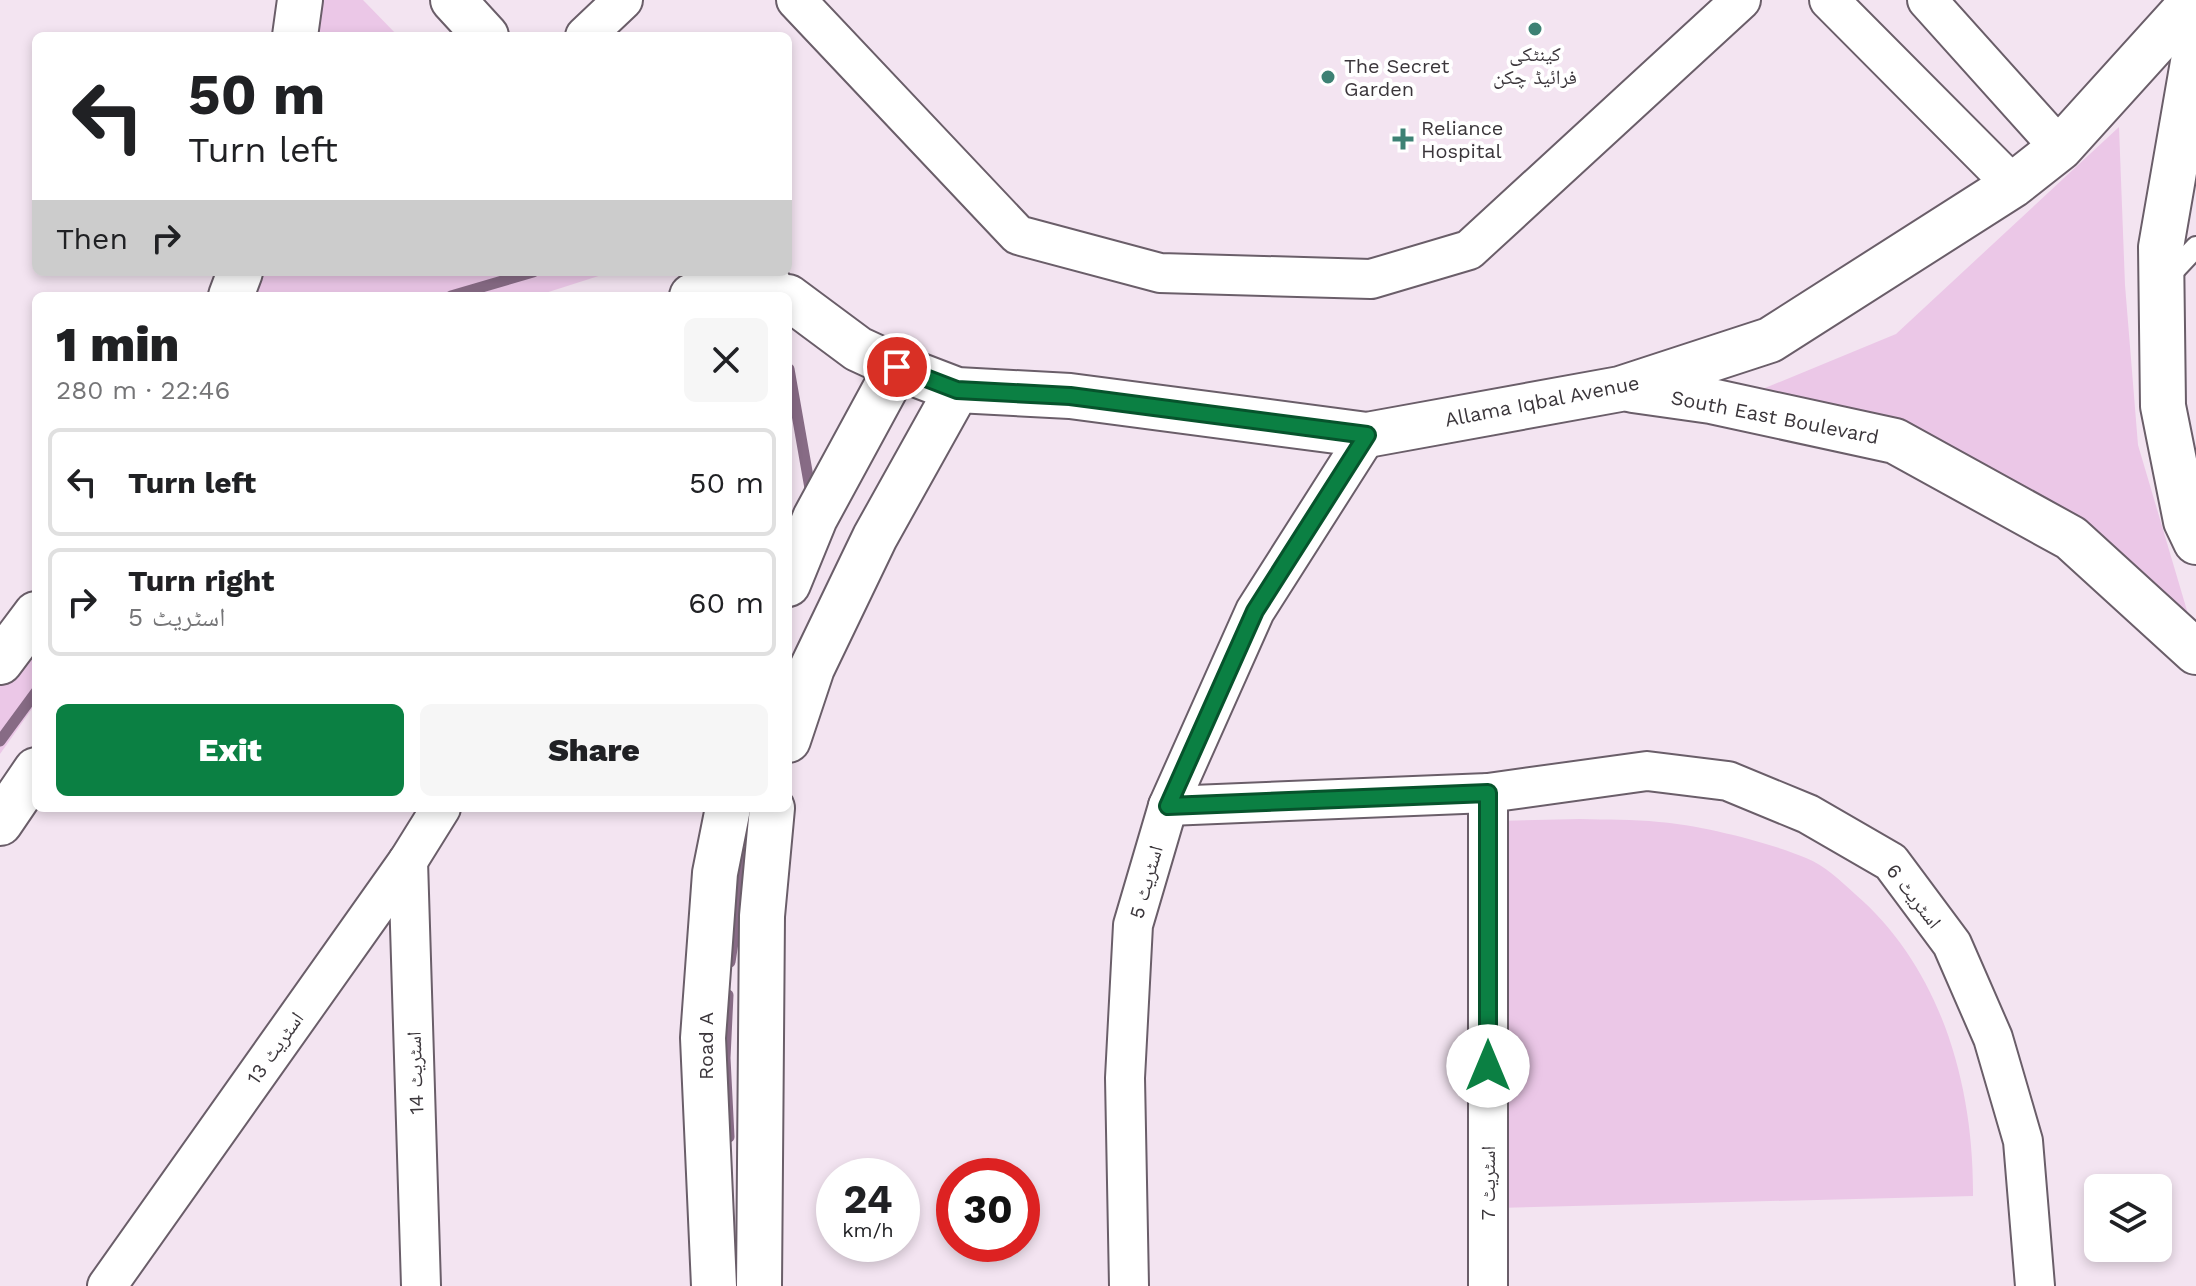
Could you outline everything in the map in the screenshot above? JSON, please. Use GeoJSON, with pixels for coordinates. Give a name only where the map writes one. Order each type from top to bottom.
{"type":"FeatureCollection","features":[{"type":"Feature","properties":{"kind":"street"},"geometry":{"type":"LineString","coordinates":[[296,32],[300,0]]}},
{"type":"Feature","properties":{"kind":"street"},"geometry":{"type":"LineString","coordinates":[[589,32],[623,0]]}},
{"type":"Feature","properties":{"kind":"street"},"geometry":{"type":"LineString","coordinates":[[796,0],[1018,235],[1160,273],[1371,279],[1469,250],[1741,0]]}},
{"type":"Feature","properties":{"kind":"street"},"geometry":{"type":"LineString","coordinates":[[1829,0],[2013,185]]}},
{"type":"Feature","properties":{"kind":"street"},"geometry":{"type":"LineString","coordinates":[[1927,0],[2060,148]]}},
{"type":"Feature","properties":{"kind":"street","name":"Allama Iqbal Avenue"},"geometry":{"type":"LineString","coordinates":[[792,300],[858,349],[957,390],[1070,396],[1367,435],[1620,389],[1770,340],[2013,185],[2060,148],[2194,0]]}},
{"type":"Feature","properties":{"kind":"street"},"geometry":{"type":"LineString","coordinates":[[2196,45],[2161,247],[2163,406],[2186,521],[2196,542]]}},
{"type":"Feature","properties":{"kind":"street"},"geometry":{"type":"LineString","coordinates":[[728,292],[774,287]]}},
{"type":"Feature","properties":{"kind":"street"},"geometry":{"type":"LineString","coordinates":[[792,574],[815,518],[897,367]]}},
{"type":"Feature","properties":{"kind":"street","name":"South East Boulevard"},"geometry":{"type":"LineString","coordinates":[[1620,389],[1711,401],[1895,441],[2071,538],[2196,652]]}},
{"type":"Feature","properties":{"kind":"street"},"geometry":{"type":"LineString","coordinates":[[792,728],[812,668],[875,537],[957,390]]}},
{"type":"Feature","properties":{"kind":"street","name":"اسٹریٹ 5"},"geometry":{"type":"LineString","coordinates":[[1129,1286],[1125,1078],[1133,925],[1168,806],[1255,611],[1367,435]]}},
{"type":"Feature","properties":{"kind":"street"},"geometry":{"type":"LineString","coordinates":[[0,662],[32,619]]}},
{"type":"Feature","properties":{"kind":"street","name":"اسٹریٹ 6"},"geometry":{"type":"LineString","coordinates":[[1168,806],[1488,793],[1647,771],[1728,781],[1808,814],[1891,862],[1952,944],[1993,1038],[2023,1141],[2035,1286]]}},
{"type":"Feature","properties":{"kind":"street"},"geometry":{"type":"LineString","coordinates":[[0,823],[32,776]]}},
{"type":"Feature","properties":{"kind":"street","name":"اسٹریٹ 7"},"geometry":{"type":"LineString","coordinates":[[1488,793],[1488,1286]]}},
{"type":"Feature","properties":{"kind":"street","name":"اسٹریٹ 13"},"geometry":{"type":"LineString","coordinates":[[108,1285],[408,861],[439,812]]}},
{"type":"Feature","properties":{"kind":"street","name":"Road A"},"geometry":{"type":"LineString","coordinates":[[714,1286],[703,1038],[715,873],[727,812]]}},
{"type":"Feature","properties":{"kind":"street"},"geometry":{"type":"LineString","coordinates":[[759,1286],[761,932],[772,812]]}},
{"type":"Feature","properties":{"kind":"street","name":"اسٹریٹ 14"},"geometry":{"type":"LineString","coordinates":[[408,861],[421,1286]]}},
{"type":"Feature","properties":{"kind":"lane"},"geometry":{"type":"LineString","coordinates":[[2161,284],[2196,247]]}},
{"type":"Feature","properties":{"kind":"shaded area"},"geometry":{"type":"Polygon","coordinates":[[[316,0],[363,0],[394,32],[313,32],[316,0]]]}},
{"type":"Feature","properties":{"kind":"shaded area"},"geometry":{"type":"Polygon","coordinates":[[[2119,127],[2125,285],[2138,445],[2196,641],[2017,498],[1753,393],[1896,334],[2119,127]]]}},
{"type":"Feature","properties":{"kind":"shaded area"},"geometry":{"type":"Polygon","coordinates":[[[256,276],[598,276],[548,292],[247,292],[256,276]]]}},
{"type":"Feature","properties":{"kind":"shaded area"},"geometry":{"type":"Polygon","coordinates":[[[32,619],[32,709],[0,754],[0,666],[32,619]]]}},
{"type":"Feature","properties":{"kind":"shaded area"},"geometry":{"type":"Polygon","coordinates":[[[1580,819],[1675,824],[1754,840],[1813,861],[1855,894],[1885,924],[1910,957],[1947,1031],[1967,1112],[1973,1196],[1496,1208],[1496,821],[1580,819]]]}},
{"type":"Feature","properties":{"kind":"waterway"},"geometry":{"type":"LineString","coordinates":[[465,292],[519,276]]}},
{"type":"Feature","properties":{"kind":"waterway"},"geometry":{"type":"LineString","coordinates":[[792,386],[811,494]]}},
{"type":"Feature","properties":{"kind":"waterway"},"geometry":{"type":"LineString","coordinates":[[0,741],[32,697]]}},
{"type":"Feature","properties":{"kind":"waterway"},"geometry":{"type":"LineString","coordinates":[[730,962],[747,852]]}},
{"type":"Feature","properties":{"kind":"waterway"},"geometry":{"type":"LineString","coordinates":[[728,995],[725,1058],[729,1137]]}},
{"type":"Feature","properties":{"kind":"place","name":"کینٹکی فرائیڈ چکن"},"geometry":{"type":"Point","coordinates":[1535,29]}},
{"type":"Feature","properties":{"kind":"place","name":"The Secret Garden"},"geometry":{"type":"Point","coordinates":[1328,77]}},
{"type":"Feature","properties":{"kind":"place","name":"Reliance Hospital"},"geometry":{"type":"Point","coordinates":[1403,139]}},
{"type":"Feature","properties":{"kind":"route"},"geometry":{"type":"LineString","coordinates":[[897,367],[957,390],[1070,396],[1367,435],[1255,611],[1168,806],[1488,793],[1488,1066]]}}]}
